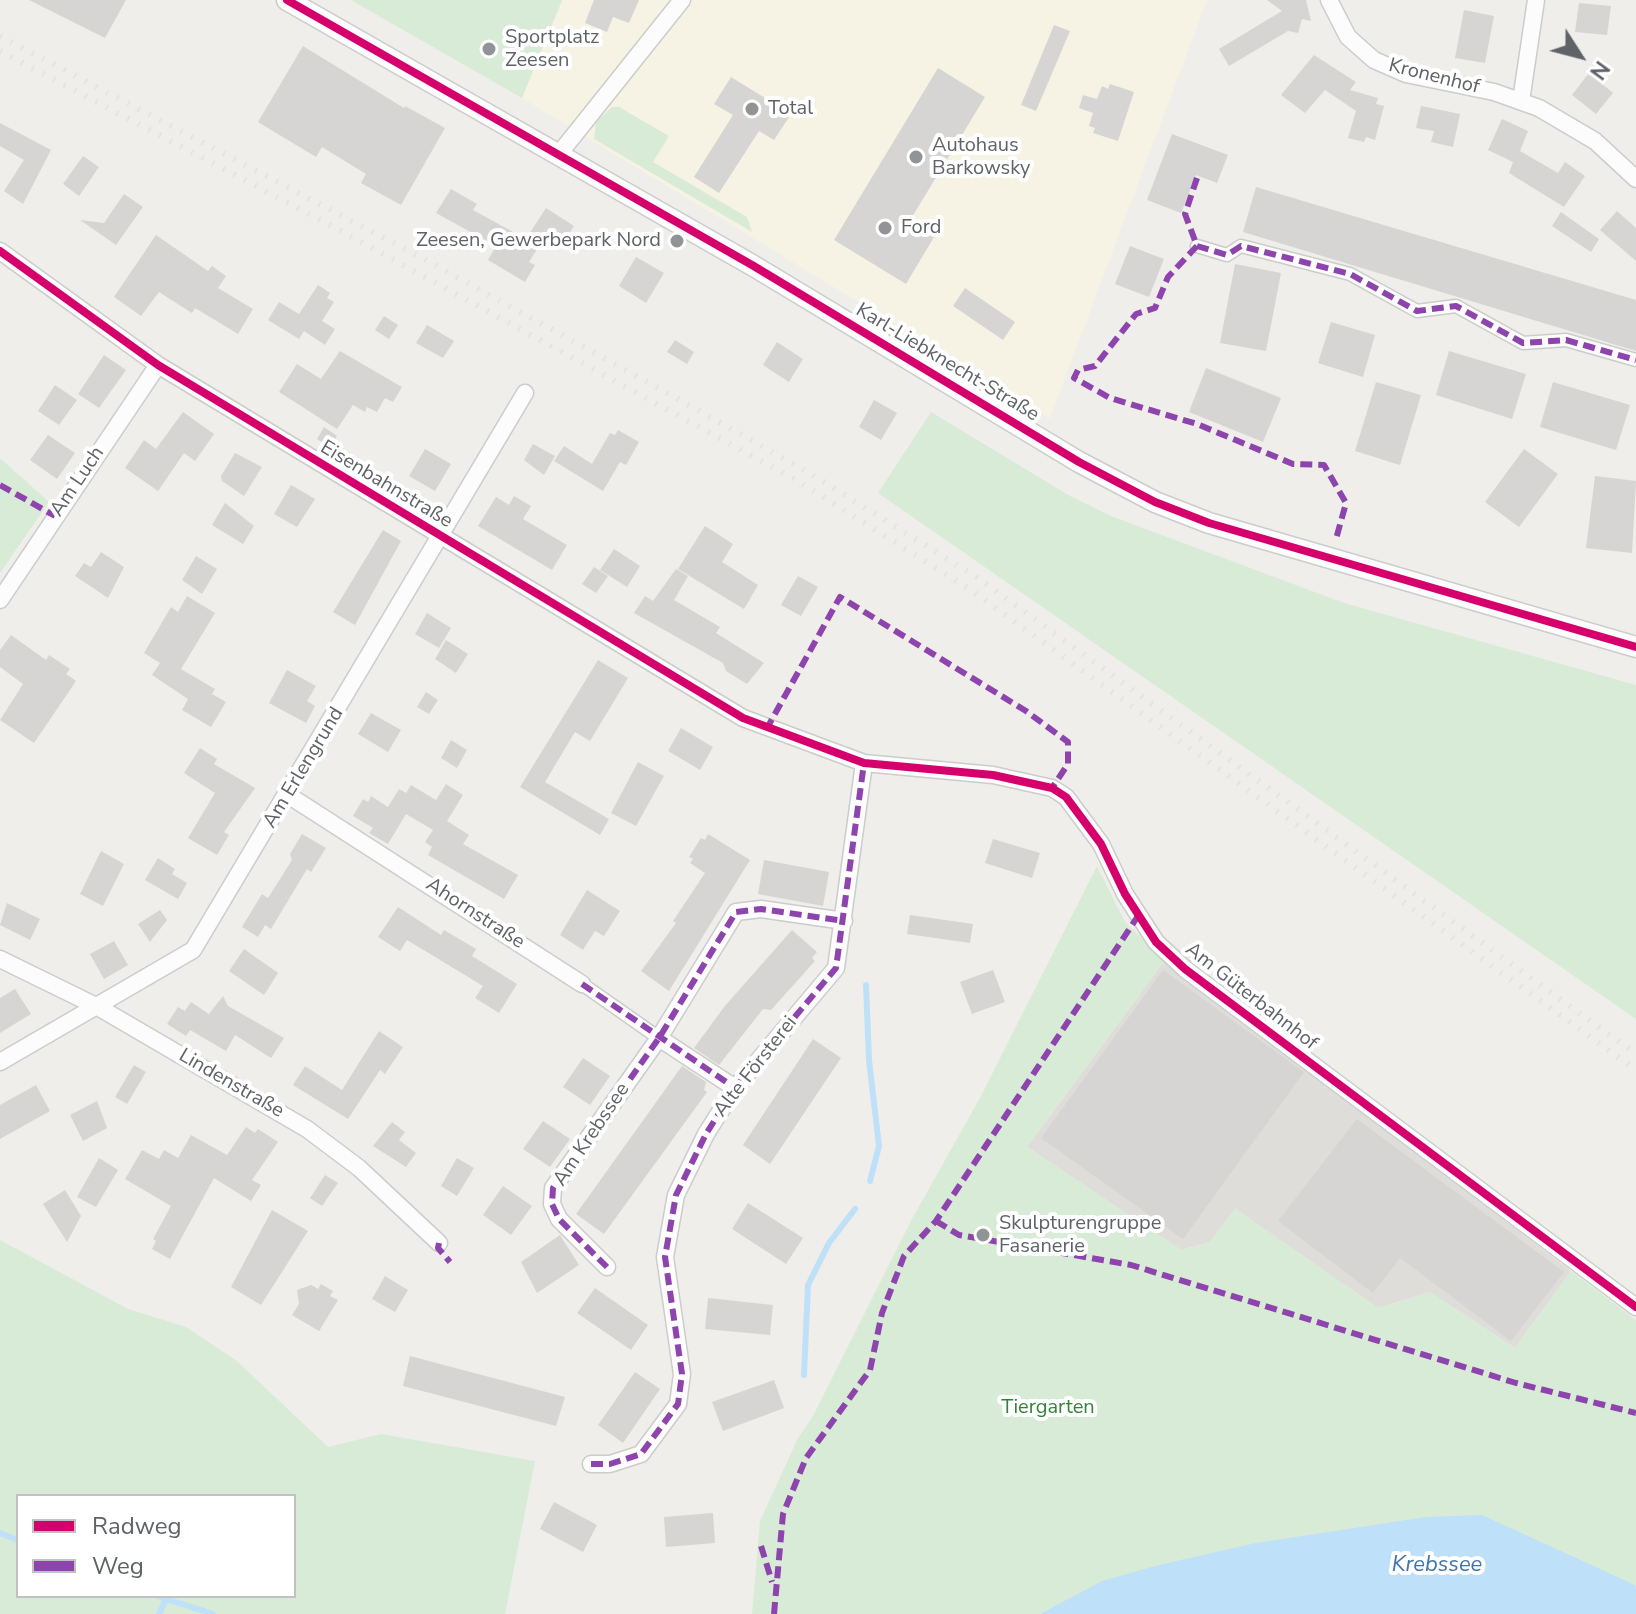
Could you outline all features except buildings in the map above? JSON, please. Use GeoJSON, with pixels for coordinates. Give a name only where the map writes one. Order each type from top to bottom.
{"type":"FeatureCollection","features":[{"type":"Feature","properties":{"kind":"street","name":"Karl-Liebknecht-Straße"},"geometry":{"type":"LineString","coordinates":[[287,0],[559,154],[1076,460],[1155,502],[1209,523],[1636,647]]}},
{"type":"Feature","properties":{"kind":"street"},"geometry":{"type":"LineString","coordinates":[[559,154],[682,0]]}},
{"type":"Feature","properties":{"kind":"street","name":"Kronenhof"},"geometry":{"type":"LineString","coordinates":[[1329,0],[1348,37],[1384,66],[1521,101],[1589,136],[1636,179]]}},
{"type":"Feature","properties":{"kind":"street"},"geometry":{"type":"LineString","coordinates":[[1521,101],[1536,0]]}},
{"type":"Feature","properties":{"kind":"street"},"geometry":{"type":"LineString","coordinates":[[1197,246],[1227,255],[1241,246],[1350,274],[1417,311],[1456,306],[1523,343],[1566,340],[1636,360]]}},
{"type":"Feature","properties":{"kind":"street","name":"Eisenbahnstraße"},"geometry":{"type":"LineString","coordinates":[[0,251],[158,365],[766,730]]}},
{"type":"Feature","properties":{"kind":"street","name":"Am Luch"},"geometry":{"type":"LineString","coordinates":[[0,600],[158,365]]}},
{"type":"Feature","properties":{"kind":"street","name":"Am Erlengrund"},"geometry":{"type":"LineString","coordinates":[[0,1062],[193,950],[525,393]]}},
{"type":"Feature","properties":{"kind":"street","name":"Am Güterbahnhof"},"geometry":{"type":"LineString","coordinates":[[766,730],[864,763],[1005,777],[1052,788],[1066,797],[1101,844],[1125,894],[1156,942],[1185,969],[1636,1307]]}},
{"type":"Feature","properties":{"kind":"street","name":"Alte Försterei"},"geometry":{"type":"LineString","coordinates":[[591,1464],[610,1464],[641,1454],[678,1404],[682,1374],[665,1257],[670,1221],[691,1160],[735,1088],[836,968],[864,763]]}},
{"type":"Feature","properties":{"kind":"street","name":"Ahornstraße"},"geometry":{"type":"LineString","coordinates":[[288,795],[582,984],[659,1038]]}},
{"type":"Feature","properties":{"kind":"street","name":"Am Krebssee"},"geometry":{"type":"LineString","coordinates":[[607,1267],[559,1219],[552,1204],[553,1188],[659,1038],[736,912],[761,909],[844,921]]}},
{"type":"Feature","properties":{"kind":"street","name":"Lindenstraße"},"geometry":{"type":"LineString","coordinates":[[0,959],[98,1007],[307,1129],[359,1168],[439,1243]]}},
{"type":"Feature","properties":{"kind":"street"},"geometry":{"type":"LineString","coordinates":[[659,1038],[735,1088]]}},
{"type":"Feature","properties":{"kind":"shaded area"},"geometry":{"type":"Polygon","coordinates":[[[563,0],[1207,0],[1050,418],[522,98],[563,0]]]}},
{"type":"Feature","properties":{"kind":"shaded area"},"geometry":{"type":"Polygon","coordinates":[[[1165,960],[1571,1271],[1515,1348],[1430,1292],[1378,1308],[1235,1209],[1210,1242],[1181,1250],[1027,1147],[1165,960]]]}},
{"type":"Feature","properties":{"kind":"green space","name":"Sportplatz Zeesen"},"geometry":{"type":"Polygon","coordinates":[[[351,0],[562,0],[522,98],[351,0]]]}},
{"type":"Feature","properties":{"kind":"green space"},"geometry":{"type":"Polygon","coordinates":[[[612,107],[619,107],[669,136],[653,162],[747,217],[752,232],[594,139],[596,122],[612,107]]]}},
{"type":"Feature","properties":{"kind":"green space"},"geometry":{"type":"Polygon","coordinates":[[[931,412],[1070,496],[1111,516],[1344,603],[1636,685],[1636,1019],[878,493],[931,412]]]}},
{"type":"Feature","properties":{"kind":"green space"},"geometry":{"type":"Polygon","coordinates":[[[0,458],[49,502],[0,573],[0,458]]]}},
{"type":"Feature","properties":{"kind":"green space","name":"Tiergarten"},"geometry":{"type":"Polygon","coordinates":[[[1097,866],[1125,922],[1165,960],[1027,1147],[1181,1250],[1210,1242],[1235,1208],[1378,1308],[1430,1292],[1515,1348],[1571,1271],[1636,1320],[1636,1614],[752,1614],[760,1521],[798,1438],[813,1416],[913,1217],[980,1098],[1097,866]]]}},
{"type":"Feature","properties":{"kind":"green space"},"geometry":{"type":"Polygon","coordinates":[[[0,1240],[128,1309],[186,1327],[237,1361],[328,1447],[381,1434],[535,1461],[505,1614],[0,1614],[0,1240]]]}},
{"type":"Feature","properties":{"kind":"water","name":"Krebssee"},"geometry":{"type":"Polygon","coordinates":[[[1482,1515],[1633,1584],[1636,1586],[1636,1614],[1040,1614],[1102,1581],[1256,1543],[1426,1517],[1482,1515]]]}},
{"type":"Feature","properties":{"kind":"waterway"},"geometry":{"type":"LineString","coordinates":[[866,985],[869,1060],[879,1146],[870,1181]]}},
{"type":"Feature","properties":{"kind":"waterway"},"geometry":{"type":"LineString","coordinates":[[804,1375],[808,1285],[829,1243],[855,1209]]}},
{"type":"Feature","properties":{"kind":"waterway"},"geometry":{"type":"LineString","coordinates":[[0,1533],[16,1539]]}},
{"type":"Feature","properties":{"kind":"waterway"},"geometry":{"type":"LineString","coordinates":[[163,1598],[213,1614]]}},
{"type":"Feature","properties":{"kind":"waterway"},"geometry":{"type":"LineString","coordinates":[[159,1614],[166,1599]]}},
{"type":"Feature","properties":{"kind":"railway"},"geometry":{"type":"LineString","coordinates":[[0,36],[424,259],[671,395],[806,471],[978,578],[1636,1054]]}},
{"type":"Feature","properties":{"kind":"railway"},"geometry":{"type":"LineString","coordinates":[[0,51],[341,231],[796,480],[972,591],[1636,1070]]}},
{"type":"Feature","properties":{"kind":"marked path"},"geometry":{"type":"LineString","coordinates":[[1197,178],[1185,214],[1197,246],[1168,277],[1155,308],[1136,314],[1095,366],[1078,370],[1074,378],[1110,398],[1197,424],[1293,464],[1324,465],[1346,503],[1336,539]]}},
{"type":"Feature","properties":{"kind":"marked path"},"geometry":{"type":"LineString","coordinates":[[1197,246],[1227,255],[1241,246],[1350,274],[1417,311],[1456,306],[1523,343],[1566,340],[1636,360]]}},
{"type":"Feature","properties":{"kind":"marked path"},"geometry":{"type":"LineString","coordinates":[[0,485],[55,516]]}},
{"type":"Feature","properties":{"kind":"marked path"},"geometry":{"type":"LineString","coordinates":[[766,730],[840,597],[1026,711],[1068,742],[1068,764],[1052,788]]}},
{"type":"Feature","properties":{"kind":"marked path"},"geometry":{"type":"LineString","coordinates":[[591,1464],[610,1464],[641,1454],[678,1404],[682,1374],[665,1257],[676,1195],[706,1134],[735,1088],[836,968],[864,763]]}},
{"type":"Feature","properties":{"kind":"marked path"},"geometry":{"type":"LineString","coordinates":[[607,1267],[559,1219],[552,1204],[553,1188],[659,1038],[736,912],[761,909],[844,921]]}},
{"type":"Feature","properties":{"kind":"marked path"},"geometry":{"type":"LineString","coordinates":[[774,1614],[783,1514],[806,1458],[870,1370],[882,1313],[904,1256],[936,1221],[1138,916]]}},
{"type":"Feature","properties":{"kind":"marked path"},"geometry":{"type":"LineString","coordinates":[[582,984],[735,1088]]}},
{"type":"Feature","properties":{"kind":"marked path"},"geometry":{"type":"LineString","coordinates":[[936,1221],[959,1235],[1131,1265],[1516,1383],[1636,1413]]}},
{"type":"Feature","properties":{"kind":"marked path"},"geometry":{"type":"LineString","coordinates":[[439,1243],[438,1248],[450,1262]]}},
{"type":"Feature","properties":{"kind":"marked path"},"geometry":{"type":"LineString","coordinates":[[761,1546],[772,1582]]}},
{"type":"Feature","properties":{"kind":"cycle path"},"geometry":{"type":"LineString","coordinates":[[287,0],[752,265],[1079,462],[1155,502],[1209,523],[1636,647]]}},
{"type":"Feature","properties":{"kind":"cycle path"},"geometry":{"type":"LineString","coordinates":[[0,251],[158,365],[743,718],[864,763],[993,775],[1052,788],[1066,797],[1101,844],[1125,894],[1156,942],[1185,969],[1636,1307]]}},
{"type":"Feature","properties":{"kind":"place","name":"Sportplatz Zeesen"},"geometry":{"type":"Point","coordinates":[489,49]}},
{"type":"Feature","properties":{"kind":"place","name":"Total"},"geometry":{"type":"Point","coordinates":[752,109]}},
{"type":"Feature","properties":{"kind":"place","name":"Autohaus Barkowsky"},"geometry":{"type":"Point","coordinates":[916,157]}},
{"type":"Feature","properties":{"kind":"place","name":"Ford"},"geometry":{"type":"Point","coordinates":[885,228]}},
{"type":"Feature","properties":{"kind":"place","name":"Zeesen, Gewerbepark Nord"},"geometry":{"type":"Point","coordinates":[677,241]}},
{"type":"Feature","properties":{"kind":"place","name":"Skulpturengruppe Fasanerie"},"geometry":{"type":"Point","coordinates":[983,1235]}}]}
